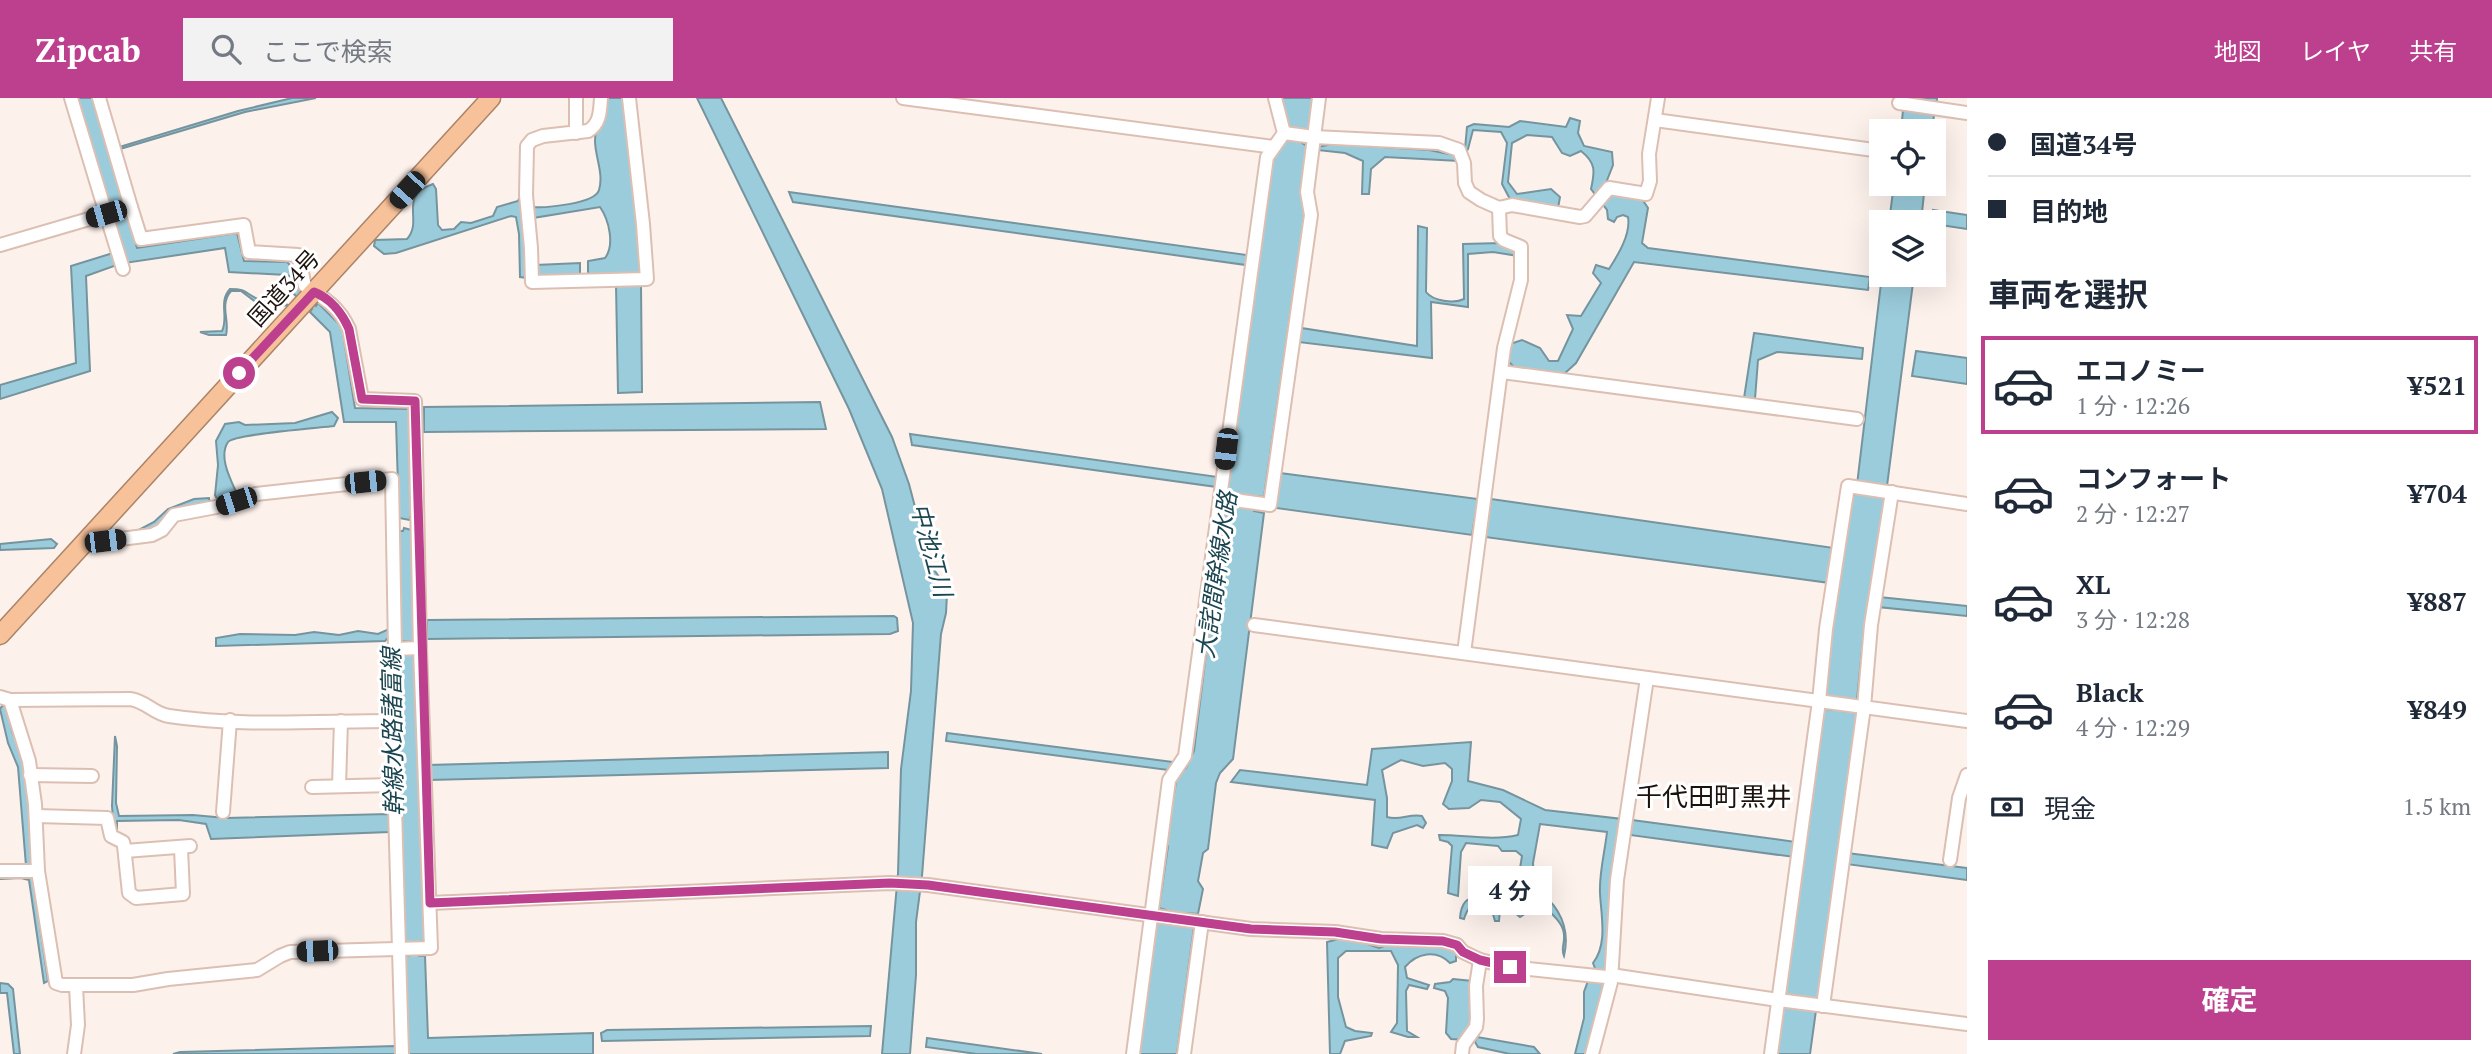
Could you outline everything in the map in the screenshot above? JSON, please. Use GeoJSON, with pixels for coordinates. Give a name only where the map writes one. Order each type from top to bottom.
{"type":"FeatureCollection","features":[{"type":"Feature","properties":{"kind":"highway","name":"国道34号"},"geometry":{"type":"LineString","coordinates":[[3,625],[90,536],[491,98]]}},
{"type":"Feature","properties":{"kind":"street"},"geometry":{"type":"LineString","coordinates":[[71,98],[119,210],[141,239],[244,225],[249,252],[298,255],[306,286],[322,295],[345,319],[362,399],[415,401],[406,524],[394,632],[408,649],[430,903],[431,948],[290,952],[257,971],[133,985],[76,986],[56,983],[38,871],[36,816],[26,750],[5,699],[130,699],[141,701],[168,716],[230,720],[392,721]]}},
{"type":"Feature","properties":{"kind":"street"},"geometry":{"type":"LineString","coordinates":[[99,98],[119,210],[123,269]]}},
{"type":"Feature","properties":{"kind":"street"},"geometry":{"type":"LineString","coordinates":[[576,98],[576,133]]}},
{"type":"Feature","properties":{"kind":"street"},"geometry":{"type":"LineString","coordinates":[[601,98],[598,120],[588,131],[543,136],[532,140],[527,146],[526,195],[532,282],[647,279],[629,98]]}},
{"type":"Feature","properties":{"kind":"street"},"geometry":{"type":"LineString","coordinates":[[903,98],[1274,147]]}},
{"type":"Feature","properties":{"kind":"street"},"geometry":{"type":"LineString","coordinates":[[1133,1054],[1158,915],[1169,780],[1185,756],[1225,499],[1268,157],[1284,133],[1275,98]]}},
{"type":"Feature","properties":{"kind":"street"},"geometry":{"type":"LineString","coordinates":[[1225,499],[1270,505],[1311,215],[1307,192],[1310,137],[1319,98]]}},
{"type":"Feature","properties":{"kind":"street"},"geometry":{"type":"LineString","coordinates":[[1284,133],[1310,137],[1439,143],[1459,150],[1469,192],[1499,208],[1512,205],[1580,217],[1585,216],[1609,188],[1646,194],[1650,181],[1649,155],[1658,98]]}},
{"type":"Feature","properties":{"kind":"street"},"geometry":{"type":"LineString","coordinates":[[1899,103],[1967,113]]}},
{"type":"Feature","properties":{"kind":"street"},"geometry":{"type":"LineString","coordinates":[[1655,120],[1869,149]]}},
{"type":"Feature","properties":{"kind":"street"},"geometry":{"type":"LineString","coordinates":[[1464,653],[1504,348],[1521,280],[1521,247],[1500,236],[1499,208]]}},
{"type":"Feature","properties":{"kind":"street"},"geometry":{"type":"LineString","coordinates":[[0,246],[119,210]]}},
{"type":"Feature","properties":{"kind":"street"},"geometry":{"type":"LineString","coordinates":[[1502,372],[1857,419]]}},
{"type":"Feature","properties":{"kind":"street"},"geometry":{"type":"LineString","coordinates":[[90,536],[105,541],[152,535],[162,530],[174,515],[216,508],[256,494],[392,479],[406,524],[421,629],[408,649],[391,667],[393,786],[408,949],[402,1054]]}},
{"type":"Feature","properties":{"kind":"street"},"geometry":{"type":"LineString","coordinates":[[1771,1054],[1819,701],[1826,628],[1848,486],[1967,504]]}},
{"type":"Feature","properties":{"kind":"street"},"geometry":{"type":"LineString","coordinates":[[1823,1006],[1864,707],[1871,625],[1892,492]]}},
{"type":"Feature","properties":{"kind":"street"},"geometry":{"type":"LineString","coordinates":[[1254,625],[1967,721]]}},
{"type":"Feature","properties":{"kind":"street"},"geometry":{"type":"LineString","coordinates":[[1604,976],[1615,948],[1618,880],[1647,678]]}},
{"type":"Feature","properties":{"kind":"street"},"geometry":{"type":"LineString","coordinates":[[223,811],[230,720]]}},
{"type":"Feature","properties":{"kind":"street"},"geometry":{"type":"LineString","coordinates":[[339,786],[341,721]]}},
{"type":"Feature","properties":{"kind":"street"},"geometry":{"type":"LineString","coordinates":[[30,775],[92,776]]}},
{"type":"Feature","properties":{"kind":"street"},"geometry":{"type":"LineString","coordinates":[[1950,860],[1959,798],[1967,775]]}},
{"type":"Feature","properties":{"kind":"street"},"geometry":{"type":"LineString","coordinates":[[312,787],[393,786]]}},
{"type":"Feature","properties":{"kind":"street"},"geometry":{"type":"LineString","coordinates":[[36,816],[107,818],[111,836],[123,842],[129,893],[136,898],[183,894],[185,847],[125,851]]}},
{"type":"Feature","properties":{"kind":"street"},"geometry":{"type":"LineString","coordinates":[[0,871],[38,871]]}},
{"type":"Feature","properties":{"kind":"street"},"geometry":{"type":"LineString","coordinates":[[430,903],[890,883],[928,885],[1251,929],[1335,932],[1381,939],[1443,941],[1457,945],[1463,952],[1480,960],[1510,967],[1604,976],[1967,1024]]}},
{"type":"Feature","properties":{"kind":"street"},"geometry":{"type":"LineString","coordinates":[[1184,1054],[1195,921]]}},
{"type":"Feature","properties":{"kind":"street"},"geometry":{"type":"LineString","coordinates":[[1462,1054],[1464,1045],[1476,1027],[1476,986],[1480,960]]}},
{"type":"Feature","properties":{"kind":"street"},"geometry":{"type":"LineString","coordinates":[[1592,1054],[1611,982],[1604,976]]}},
{"type":"Feature","properties":{"kind":"street"},"geometry":{"type":"LineString","coordinates":[[74,1054],[78,1025],[76,986]]}},
{"type":"Feature","properties":{"kind":"water"},"geometry":{"type":"Polygon","coordinates":[[[76,98],[93,98],[124,200],[108,204],[76,98]]]}},
{"type":"Feature","properties":{"kind":"water"},"geometry":{"type":"Polygon","coordinates":[[[292,98],[316,98],[245,112],[120,149],[119,147],[238,111],[292,98]]]}},
{"type":"Feature","properties":{"kind":"water"},"geometry":{"type":"Polygon","coordinates":[[[606,98],[624,98],[642,274],[590,275],[588,272],[588,261],[605,258],[610,246],[608,225],[600,207],[533,218],[532,207],[558,206],[596,195],[600,178],[595,136],[606,98]]]}},
{"type":"Feature","properties":{"kind":"water"},"geometry":{"type":"Polygon","coordinates":[[[697,98],[721,98],[892,437],[909,484],[930,564],[944,584],[947,594],[941,634],[916,922],[916,975],[910,1054],[882,1054],[898,873],[901,769],[911,691],[913,623],[882,489],[849,409],[697,98]]]}},
{"type":"Feature","properties":{"kind":"water","name":"大詫間幹線水路"},"geometry":{"type":"Polygon","coordinates":[[[1281,98],[1313,98],[1309,131],[1305,131],[1302,143],[1307,146],[1301,195],[1305,212],[1264,497],[1257,496],[1254,511],[1264,513],[1233,759],[1220,773],[1216,783],[1208,849],[1203,853],[1198,881],[1203,889],[1198,914],[1187,913],[1186,926],[1194,927],[1177,1054],[1138,1054],[1156,922],[1164,923],[1166,910],[1159,908],[1168,846],[1165,844],[1177,777],[1186,768],[1194,751],[1224,507],[1233,508],[1235,494],[1226,492],[1270,162],[1282,141],[1287,141],[1289,129],[1281,98]]]}},
{"type":"Feature","properties":{"kind":"water"},"geometry":{"type":"Polygon","coordinates":[[[1910,98],[1937,98],[1937,102],[1924,100],[1922,113],[1934,115],[1934,119],[1902,119],[1903,110],[1917,112],[1918,99],[1910,98]]]}},
{"type":"Feature","properties":{"kind":"water"},"geometry":{"type":"Polygon","coordinates":[[[1570,118],[1580,121],[1578,133],[1584,146],[1612,152],[1613,165],[1604,188],[1642,199],[1648,208],[1642,243],[1648,248],[1869,277],[1868,290],[1634,262],[1576,363],[1563,375],[1516,369],[1508,361],[1510,344],[1522,340],[1540,348],[1549,361],[1558,361],[1573,329],[1567,315],[1581,316],[1601,283],[1593,273],[1596,265],[1609,269],[1626,237],[1628,217],[1617,217],[1614,222],[1608,219],[1607,210],[1591,189],[1593,168],[1586,155],[1581,151],[1570,156],[1562,153],[1552,137],[1527,135],[1512,143],[1508,182],[1517,194],[1551,189],[1560,197],[1558,208],[1511,201],[1502,184],[1507,143],[1501,132],[1473,130],[1468,149],[1459,161],[1385,157],[1371,169],[1369,194],[1362,194],[1363,161],[1345,153],[1317,150],[1318,147],[1332,144],[1429,150],[1458,156],[1465,149],[1467,127],[1474,124],[1509,127],[1520,121],[1566,127],[1570,118]]]}},
{"type":"Feature","properties":{"kind":"water"},"geometry":{"type":"Polygon","coordinates":[[[433,184],[436,189],[438,225],[442,230],[454,229],[461,222],[471,223],[493,216],[497,207],[518,201],[522,193],[528,278],[520,277],[516,217],[511,216],[396,253],[384,254],[374,246],[375,240],[407,239],[412,232],[413,202],[416,195],[433,184]]]}},
{"type":"Feature","properties":{"kind":"water"},"geometry":{"type":"Polygon","coordinates":[[[789,192],[1247,255],[1246,265],[793,202],[789,192]]]}},
{"type":"Feature","properties":{"kind":"water"},"geometry":{"type":"Polygon","coordinates":[[[1892,196],[1924,196],[1922,210],[1891,210],[1892,196]]]}},
{"type":"Feature","properties":{"kind":"water"},"geometry":{"type":"Polygon","coordinates":[[[1946,212],[1967,215],[1967,229],[1946,226],[1946,212]]]}},
{"type":"Feature","properties":{"kind":"water"},"geometry":{"type":"Polygon","coordinates":[[[127,215],[137,248],[237,233],[244,261],[287,262],[296,266],[299,290],[304,294],[299,299],[294,294],[292,277],[287,275],[229,272],[225,248],[125,263],[113,219],[127,215]]]}},
{"type":"Feature","properties":{"kind":"water"},"geometry":{"type":"Polygon","coordinates":[[[1418,226],[1427,228],[1426,292],[1444,301],[1464,299],[1463,244],[1502,243],[1517,249],[1518,256],[1493,252],[1468,254],[1468,307],[1431,302],[1432,358],[1298,342],[1301,328],[1417,346],[1418,226]]]}},
{"type":"Feature","properties":{"kind":"water"},"geometry":{"type":"Polygon","coordinates":[[[113,253],[117,265],[86,276],[90,371],[0,399],[0,385],[76,363],[71,266],[113,253]]]}},
{"type":"Feature","properties":{"kind":"water"},"geometry":{"type":"Polygon","coordinates":[[[580,263],[580,276],[536,277],[536,265],[580,263]]]}},
{"type":"Feature","properties":{"kind":"water"},"geometry":{"type":"Polygon","coordinates":[[[616,285],[641,285],[642,392],[618,393],[616,285]]]}},
{"type":"Feature","properties":{"kind":"water"},"geometry":{"type":"Polygon","coordinates":[[[1881,287],[1912,287],[1887,486],[1864,630],[1857,700],[1844,699],[1843,711],[1857,712],[1810,1054],[1777,1054],[1783,1006],[1798,997],[1785,995],[1824,709],[1837,710],[1838,698],[1825,696],[1832,625],[1852,497],[1856,493],[1881,287]]]}},
{"type":"Feature","properties":{"kind":"water"},"geometry":{"type":"Polygon","coordinates":[[[230,289],[243,291],[261,300],[282,301],[289,306],[257,303],[241,291],[231,291],[225,307],[226,335],[200,332],[222,331],[225,320],[224,304],[230,289]]]}},
{"type":"Feature","properties":{"kind":"water"},"geometry":{"type":"Polygon","coordinates":[[[313,303],[316,306],[318,303],[342,327],[355,408],[410,409],[414,517],[410,517],[410,520],[399,518],[396,422],[344,422],[330,332],[310,312],[312,309],[309,307],[313,303]]]}},
{"type":"Feature","properties":{"kind":"water"},"geometry":{"type":"Polygon","coordinates":[[[1754,333],[1863,348],[1862,359],[1777,352],[1758,360],[1755,399],[1744,398],[1754,333]]]}},
{"type":"Feature","properties":{"kind":"water"},"geometry":{"type":"Polygon","coordinates":[[[1916,351],[1967,358],[1967,384],[1912,376],[1916,351]]]}},
{"type":"Feature","properties":{"kind":"water"},"geometry":{"type":"Polygon","coordinates":[[[820,402],[826,429],[424,432],[424,407],[820,402]]]}},
{"type":"Feature","properties":{"kind":"water"},"geometry":{"type":"Polygon","coordinates":[[[332,412],[338,418],[334,426],[260,434],[228,442],[225,461],[237,494],[218,501],[215,495],[218,465],[216,441],[225,424],[295,423],[332,412]]]}},
{"type":"Feature","properties":{"kind":"water"},"geometry":{"type":"Polygon","coordinates":[[[910,434],[1218,477],[1217,487],[912,445],[910,434]]]}},
{"type":"Feature","properties":{"kind":"water"},"geometry":{"type":"Polygon","coordinates":[[[1280,473],[1478,499],[1472,535],[1276,508],[1280,473]]]}},
{"type":"Feature","properties":{"kind":"water"},"geometry":{"type":"Polygon","coordinates":[[[209,498],[210,503],[158,528],[135,532],[154,522],[168,509],[194,499],[209,498]]]}},
{"type":"Feature","properties":{"kind":"water"},"geometry":{"type":"Polygon","coordinates":[[[1491,499],[1834,548],[1830,583],[1485,537],[1491,499]]]}},
{"type":"Feature","properties":{"kind":"water"},"geometry":{"type":"Polygon","coordinates":[[[404,528],[415,531],[416,642],[400,641],[398,531],[403,531],[404,528]]]}},
{"type":"Feature","properties":{"kind":"water"},"geometry":{"type":"Polygon","coordinates":[[[133,532],[104,537],[104,534],[133,532]]]}},
{"type":"Feature","properties":{"kind":"water"},"geometry":{"type":"Polygon","coordinates":[[[51,539],[57,544],[54,548],[0,550],[0,544],[51,539]]]}},
{"type":"Feature","properties":{"kind":"water"},"geometry":{"type":"Polygon","coordinates":[[[1879,597],[1967,606],[1967,616],[1878,607],[1879,597]]]}},
{"type":"Feature","properties":{"kind":"water"},"geometry":{"type":"Polygon","coordinates":[[[897,618],[898,631],[890,634],[427,639],[427,620],[897,618]]]}},
{"type":"Feature","properties":{"kind":"water"},"geometry":{"type":"Polygon","coordinates":[[[389,629],[391,635],[385,641],[216,646],[216,638],[240,634],[295,635],[314,632],[339,635],[358,631],[378,634],[389,629]]]}},
{"type":"Feature","properties":{"kind":"water"},"geometry":{"type":"Polygon","coordinates":[[[402,654],[416,654],[425,941],[418,942],[419,956],[425,956],[428,1038],[593,1033],[593,1054],[406,1054],[404,956],[409,956],[409,942],[403,942],[396,670],[402,670],[402,654]]]}},
{"type":"Feature","properties":{"kind":"water"},"geometry":{"type":"Polygon","coordinates":[[[3,705],[7,706],[12,731],[24,760],[32,815],[32,865],[29,875],[33,878],[48,981],[44,983],[29,880],[0,879],[0,875],[26,866],[18,767],[8,743],[0,709],[3,705]]]}},
{"type":"Feature","properties":{"kind":"water"},"geometry":{"type":"Polygon","coordinates":[[[947,733],[1173,762],[1168,770],[946,741],[947,733]]]}},
{"type":"Feature","properties":{"kind":"water"},"geometry":{"type":"Polygon","coordinates":[[[115,736],[116,803],[119,816],[193,815],[226,818],[389,814],[389,832],[211,839],[206,824],[179,820],[117,821],[117,832],[114,831],[112,806],[115,736]]]}},
{"type":"Feature","properties":{"kind":"water"},"geometry":{"type":"Polygon","coordinates":[[[1471,742],[1468,781],[1503,790],[1545,810],[1622,819],[1605,984],[1586,1054],[1575,1054],[1584,1018],[1584,992],[1589,978],[1597,974],[1593,963],[1601,947],[1600,885],[1607,832],[1540,824],[1533,863],[1534,887],[1550,901],[1561,917],[1566,935],[1564,956],[1563,929],[1546,908],[1534,908],[1520,917],[1515,913],[1514,904],[1506,902],[1500,909],[1499,921],[1495,921],[1490,904],[1476,905],[1470,907],[1464,919],[1460,918],[1467,900],[1493,887],[1502,887],[1518,881],[1522,856],[1516,851],[1502,851],[1498,846],[1466,843],[1461,852],[1458,896],[1448,893],[1452,846],[1440,840],[1439,835],[1508,837],[1518,835],[1521,819],[1500,802],[1481,800],[1469,808],[1449,809],[1443,804],[1452,781],[1452,769],[1445,763],[1423,766],[1401,760],[1382,770],[1387,817],[1422,816],[1426,823],[1423,828],[1417,825],[1393,833],[1387,848],[1372,845],[1375,800],[1231,782],[1240,770],[1367,785],[1372,749],[1471,742]]]}},
{"type":"Feature","properties":{"kind":"water"},"geometry":{"type":"Polygon","coordinates":[[[888,752],[888,768],[429,780],[429,765],[888,752]]]}},
{"type":"Feature","properties":{"kind":"water"},"geometry":{"type":"Polygon","coordinates":[[[1632,820],[1796,842],[1794,857],[1630,835],[1632,820]]]}},
{"type":"Feature","properties":{"kind":"water"},"geometry":{"type":"Polygon","coordinates":[[[1847,853],[1967,868],[1967,880],[1846,864],[1847,853]]]}},
{"type":"Feature","properties":{"kind":"water"},"geometry":{"type":"Polygon","coordinates":[[[1346,937],[1379,948],[1390,944],[1453,948],[1456,961],[1450,963],[1439,956],[1427,954],[1415,958],[1405,967],[1407,978],[1429,985],[1427,989],[1409,985],[1406,991],[1407,1031],[1417,1037],[1391,1032],[1397,1023],[1398,965],[1391,951],[1346,951],[1338,958],[1338,997],[1346,1027],[1372,1033],[1371,1036],[1345,1041],[1340,1054],[1330,1054],[1327,942],[1346,937]]]}},
{"type":"Feature","properties":{"kind":"water"},"geometry":{"type":"Polygon","coordinates":[[[1453,979],[1472,981],[1474,1019],[1465,1040],[1451,1039],[1446,1033],[1448,998],[1445,991],[1434,988],[1435,984],[1453,979]]]}},
{"type":"Feature","properties":{"kind":"water"},"geometry":{"type":"Polygon","coordinates":[[[0,983],[8,984],[13,989],[20,1054],[14,1054],[7,993],[0,993],[0,983]]]}},
{"type":"Feature","properties":{"kind":"water"},"geometry":{"type":"Polygon","coordinates":[[[871,1026],[870,1036],[602,1041],[601,1033],[607,1030],[871,1026]]]}},
{"type":"Feature","properties":{"kind":"water"},"geometry":{"type":"Polygon","coordinates":[[[1477,1037],[1534,1047],[1540,1054],[1510,1054],[1478,1047],[1475,1042],[1477,1037]]]}},
{"type":"Feature","properties":{"kind":"water"},"geometry":{"type":"Polygon","coordinates":[[[927,1038],[1042,1054],[977,1054],[926,1047],[927,1038]]]}},
{"type":"Feature","properties":{"kind":"water"},"geometry":{"type":"Polygon","coordinates":[[[395,1046],[395,1054],[173,1054],[180,1052],[395,1046]]]}},
{"type":"Feature","properties":{"kind":"district","name":"千代田町黒井"},"geometry":{"type":"Point","coordinates":[1714,797]}},
{"type":"Feature","properties":{"kind":"route"},"geometry":{"type":"LineString","coordinates":[[239,373],[314,292],[322,295],[345,319],[362,399],[415,401],[430,903],[890,883],[928,885],[1251,929],[1335,932],[1381,939],[1443,941],[1457,945],[1463,952],[1480,960],[1510,967]]}},
{"type":"Feature","properties":{"kind":"water label","name":"中池江川"},"geometry":{"type":"Point","coordinates":[931,550]}},
{"type":"Feature","properties":{"kind":"water label","name":"幹線水路諸富線"},"geometry":{"type":"Point","coordinates":[393,732]}}]}
